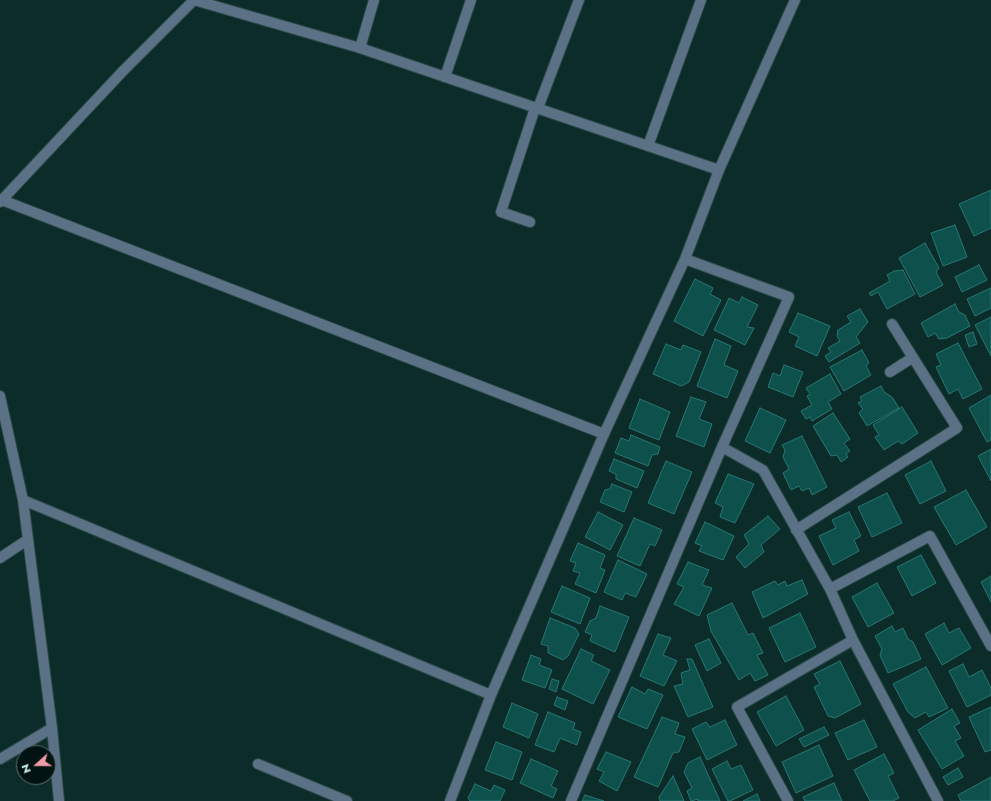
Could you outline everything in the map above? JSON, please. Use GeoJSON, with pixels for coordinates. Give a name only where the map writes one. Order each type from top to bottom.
{"type":"FeatureCollection","features":[{"type":"Feature","properties":{"kind":"street"},"geometry":{"type":"LineString","coordinates":[[604,434],[1,201],[123,71],[194,0],[360,48],[719,170]]}},
{"type":"Feature","properties":{"kind":"street"},"geometry":{"type":"LineString","coordinates":[[360,48],[374,0]]}},
{"type":"Feature","properties":{"kind":"street"},"geometry":{"type":"LineString","coordinates":[[445,77],[471,0]]}},
{"type":"Feature","properties":{"kind":"street"},"geometry":{"type":"LineString","coordinates":[[530,222],[501,212],[536,108],[579,0]]}},
{"type":"Feature","properties":{"kind":"street"},"geometry":{"type":"LineString","coordinates":[[648,146],[701,0]]}},
{"type":"Feature","properties":{"kind":"street"},"geometry":{"type":"LineString","coordinates":[[450,801],[491,695],[604,434],[685,259],[719,170],[795,0]]}},
{"type":"Feature","properties":{"kind":"street"},"geometry":{"type":"LineString","coordinates":[[571,801],[722,447],[789,297],[685,259]]}},
{"type":"Feature","properties":{"kind":"street"},"geometry":{"type":"LineString","coordinates":[[796,530],[957,428],[892,324]]}},
{"type":"Feature","properties":{"kind":"street"},"geometry":{"type":"LineString","coordinates":[[890,372],[912,358]]}},
{"type":"Feature","properties":{"kind":"street"},"geometry":{"type":"LineString","coordinates":[[0,396],[23,500],[52,728],[59,801]]}},
{"type":"Feature","properties":{"kind":"street"},"geometry":{"type":"LineString","coordinates":[[722,447],[763,470],[830,589],[853,640],[938,801]]}},
{"type":"Feature","properties":{"kind":"street"},"geometry":{"type":"LineString","coordinates":[[23,500],[491,695]]}},
{"type":"Feature","properties":{"kind":"street"},"geometry":{"type":"LineString","coordinates":[[830,589],[930,536],[991,646]]}},
{"type":"Feature","properties":{"kind":"street"},"geometry":{"type":"LineString","coordinates":[[0,558],[27,540]]}},
{"type":"Feature","properties":{"kind":"street"},"geometry":{"type":"LineString","coordinates":[[788,801],[738,707],[853,640]]}},
{"type":"Feature","properties":{"kind":"street"},"geometry":{"type":"LineString","coordinates":[[0,759],[52,728]]}},
{"type":"Feature","properties":{"kind":"street"},"geometry":{"type":"LineString","coordinates":[[258,764],[347,801]]}},
{"type":"Feature","properties":{"kind":"building"},"geometry":{"type":"Polygon","coordinates":[[[991,190],[991,228],[974,236],[959,204],[991,190]]]}},
{"type":"Feature","properties":{"kind":"building"},"geometry":{"type":"Polygon","coordinates":[[[955,225],[967,257],[943,266],[931,233],[955,225]]]}},
{"type":"Feature","properties":{"kind":"building"},"geometry":{"type":"Polygon","coordinates":[[[925,243],[939,268],[936,272],[943,285],[920,297],[899,258],[925,243]]]}},
{"type":"Feature","properties":{"kind":"building"},"geometry":{"type":"Polygon","coordinates":[[[979,265],[987,280],[962,292],[955,277],[979,265]]]}},
{"type":"Feature","properties":{"kind":"building"},"geometry":{"type":"Polygon","coordinates":[[[903,270],[915,294],[887,309],[878,292],[871,296],[869,293],[890,281],[887,275],[894,271],[903,270]]]}},
{"type":"Feature","properties":{"kind":"building"},"geometry":{"type":"Polygon","coordinates":[[[695,279],[713,288],[710,294],[721,300],[703,336],[674,321],[695,279]]]}},
{"type":"Feature","properties":{"kind":"building"},"geometry":{"type":"Polygon","coordinates":[[[991,288],[991,308],[975,316],[967,299],[991,288]]]}},
{"type":"Feature","properties":{"kind":"building"},"geometry":{"type":"Polygon","coordinates":[[[742,297],[758,305],[747,327],[754,328],[745,345],[714,330],[729,298],[739,303],[742,297]]]}},
{"type":"Feature","properties":{"kind":"building"},"geometry":{"type":"Polygon","coordinates":[[[955,304],[959,312],[965,315],[970,326],[947,338],[939,339],[935,333],[928,337],[921,323],[955,304]]]}},
{"type":"Feature","properties":{"kind":"building"},"geometry":{"type":"Polygon","coordinates":[[[860,309],[868,322],[856,337],[860,343],[829,362],[825,356],[831,352],[828,348],[840,341],[837,336],[838,330],[851,322],[847,316],[860,309]]]}},
{"type":"Feature","properties":{"kind":"building"},"geometry":{"type":"Polygon","coordinates":[[[798,313],[830,326],[817,356],[795,346],[799,337],[789,332],[798,313]]]}},
{"type":"Feature","properties":{"kind":"building"},"geometry":{"type":"Polygon","coordinates":[[[991,317],[991,356],[975,325],[991,317]]]}},
{"type":"Feature","properties":{"kind":"building"},"geometry":{"type":"Polygon","coordinates":[[[973,332],[977,344],[969,347],[965,335],[973,332]]]}},
{"type":"Feature","properties":{"kind":"building"},"geometry":{"type":"Polygon","coordinates":[[[715,339],[731,346],[724,365],[738,371],[727,398],[697,386],[715,339]]]}},
{"type":"Feature","properties":{"kind":"building"},"geometry":{"type":"Polygon","coordinates":[[[958,343],[982,389],[963,399],[958,389],[949,394],[936,367],[941,365],[936,354],[958,343]]]}},
{"type":"Feature","properties":{"kind":"building"},"geometry":{"type":"Polygon","coordinates":[[[666,344],[681,350],[683,345],[701,352],[689,382],[681,386],[653,374],[666,344]]]}},
{"type":"Feature","properties":{"kind":"building"},"geometry":{"type":"Polygon","coordinates":[[[862,350],[869,363],[866,366],[871,375],[844,391],[830,367],[862,350]]]}},
{"type":"Feature","properties":{"kind":"building"},"geometry":{"type":"Polygon","coordinates":[[[784,365],[803,372],[793,397],[768,387],[773,373],[780,376],[784,365]]]}},
{"type":"Feature","properties":{"kind":"building"},"geometry":{"type":"Polygon","coordinates":[[[830,374],[841,394],[828,402],[832,409],[812,421],[810,417],[806,419],[801,411],[812,405],[807,396],[810,394],[806,388],[830,374]]]}},
{"type":"Feature","properties":{"kind":"building"},"geometry":{"type":"Polygon","coordinates":[[[881,386],[884,392],[892,397],[899,408],[867,426],[859,413],[863,409],[858,403],[862,401],[860,397],[881,386]]]}},
{"type":"Feature","properties":{"kind":"building"},"geometry":{"type":"Polygon","coordinates":[[[991,395],[991,440],[987,442],[969,408],[991,395]]]}},
{"type":"Feature","properties":{"kind":"building"},"geometry":{"type":"Polygon","coordinates":[[[691,397],[706,402],[699,419],[712,424],[704,447],[676,436],[691,397]]]}},
{"type":"Feature","properties":{"kind":"building"},"geometry":{"type":"Polygon","coordinates":[[[640,399],[670,412],[659,440],[629,428],[640,399]]]}},
{"type":"Feature","properties":{"kind":"building"},"geometry":{"type":"Polygon","coordinates":[[[902,407],[918,433],[902,444],[898,441],[884,450],[875,437],[879,435],[873,425],[902,407]]]}},
{"type":"Feature","properties":{"kind":"building"},"geometry":{"type":"Polygon","coordinates":[[[760,408],[786,420],[770,453],[745,441],[760,408]]]}},
{"type":"Feature","properties":{"kind":"building"},"geometry":{"type":"Polygon","coordinates":[[[833,413],[850,439],[844,443],[850,451],[846,454],[848,457],[841,462],[837,455],[831,456],[813,426],[833,413]]]}},
{"type":"Feature","properties":{"kind":"building"},"geometry":{"type":"Polygon","coordinates":[[[631,435],[660,447],[658,454],[652,455],[648,466],[615,453],[621,438],[629,441],[631,435]]]}},
{"type":"Feature","properties":{"kind":"building"},"geometry":{"type":"Polygon","coordinates":[[[802,436],[827,487],[812,495],[809,488],[802,491],[799,486],[791,490],[783,473],[789,469],[783,457],[785,450],[782,445],[802,436]]]}},
{"type":"Feature","properties":{"kind":"building"},"geometry":{"type":"Polygon","coordinates":[[[991,449],[991,481],[978,456],[991,449]]]}},
{"type":"Feature","properties":{"kind":"building"},"geometry":{"type":"Polygon","coordinates":[[[614,459],[644,471],[637,488],[616,479],[616,474],[609,471],[614,459]]]}},
{"type":"Feature","properties":{"kind":"building"},"geometry":{"type":"Polygon","coordinates":[[[666,461],[692,472],[674,514],[648,503],[666,461]]]}},
{"type":"Feature","properties":{"kind":"building"},"geometry":{"type":"Polygon","coordinates":[[[931,461],[946,491],[920,504],[905,475],[931,461]]]}},
{"type":"Feature","properties":{"kind":"building"},"geometry":{"type":"Polygon","coordinates":[[[728,474],[754,484],[735,523],[720,517],[723,507],[715,503],[728,474]]]}},
{"type":"Feature","properties":{"kind":"building"},"geometry":{"type":"Polygon","coordinates":[[[612,484],[632,492],[624,512],[600,502],[605,490],[610,489],[612,484]]]}},
{"type":"Feature","properties":{"kind":"building"},"geometry":{"type":"Polygon","coordinates":[[[966,490],[987,527],[956,545],[934,507],[966,490]]]}},
{"type":"Feature","properties":{"kind":"building"},"geometry":{"type":"Polygon","coordinates":[[[887,493],[902,523],[872,537],[858,507],[887,493]]]}},
{"type":"Feature","properties":{"kind":"building"},"geometry":{"type":"Polygon","coordinates":[[[598,512],[623,525],[610,550],[585,537],[598,512]]]}},
{"type":"Feature","properties":{"kind":"building"},"geometry":{"type":"Polygon","coordinates":[[[849,512],[861,536],[854,540],[859,551],[833,565],[819,536],[836,528],[832,520],[849,512]]]}},
{"type":"Feature","properties":{"kind":"building"},"geometry":{"type":"Polygon","coordinates":[[[768,516],[780,529],[761,545],[764,552],[745,568],[736,557],[749,544],[744,535],[768,516]]]}},
{"type":"Feature","properties":{"kind":"building"},"geometry":{"type":"Polygon","coordinates":[[[634,518],[662,530],[655,546],[650,544],[640,566],[617,556],[634,518]]]}},
{"type":"Feature","properties":{"kind":"building"},"geometry":{"type":"Polygon","coordinates":[[[705,522],[734,536],[723,560],[699,551],[702,546],[695,543],[705,522]]]}},
{"type":"Feature","properties":{"kind":"building"},"geometry":{"type":"Polygon","coordinates":[[[578,543],[605,555],[600,568],[605,570],[596,593],[575,584],[580,573],[573,571],[576,563],[570,561],[578,543]]]}},
{"type":"Feature","properties":{"kind":"building"},"geometry":{"type":"Polygon","coordinates":[[[921,555],[936,583],[912,596],[897,567],[921,555]]]}},
{"type":"Feature","properties":{"kind":"building"},"geometry":{"type":"Polygon","coordinates":[[[618,560],[647,574],[636,597],[625,593],[622,600],[604,592],[618,560]]]}},
{"type":"Feature","properties":{"kind":"building"},"geometry":{"type":"Polygon","coordinates":[[[688,562],[709,570],[702,585],[712,588],[699,616],[674,604],[684,587],[677,584],[688,562]]]}},
{"type":"Feature","properties":{"kind":"building"},"geometry":{"type":"Polygon","coordinates":[[[991,576],[991,602],[981,582],[991,576]]]}},
{"type":"Feature","properties":{"kind":"building"},"geometry":{"type":"Polygon","coordinates":[[[802,580],[808,594],[763,618],[752,592],[775,581],[778,585],[785,581],[787,586],[802,580]]]}},
{"type":"Feature","properties":{"kind":"building"},"geometry":{"type":"Polygon","coordinates":[[[877,583],[894,613],[868,627],[852,597],[877,583]]]}},
{"type":"Feature","properties":{"kind":"building"},"geometry":{"type":"Polygon","coordinates":[[[562,586],[590,598],[580,624],[551,612],[562,586]]]}},
{"type":"Feature","properties":{"kind":"building"},"geometry":{"type":"Polygon","coordinates":[[[732,603],[748,635],[753,633],[763,653],[757,655],[768,675],[755,681],[750,673],[739,680],[711,631],[707,615],[732,603]]]}},
{"type":"Feature","properties":{"kind":"building"},"geometry":{"type":"Polygon","coordinates":[[[600,606],[629,617],[615,652],[590,641],[592,635],[585,632],[590,621],[596,618],[600,606]]]}},
{"type":"Feature","properties":{"kind":"building"},"geometry":{"type":"Polygon","coordinates":[[[800,613],[816,647],[785,662],[769,628],[800,613]]]}},
{"type":"Feature","properties":{"kind":"building"},"geometry":{"type":"Polygon","coordinates":[[[550,618],[575,628],[579,634],[568,656],[563,660],[548,653],[548,646],[541,644],[550,618]]]}},
{"type":"Feature","properties":{"kind":"building"},"geometry":{"type":"Polygon","coordinates":[[[944,623],[949,633],[959,628],[971,648],[942,665],[925,634],[944,623]]]}},
{"type":"Feature","properties":{"kind":"building"},"geometry":{"type":"Polygon","coordinates":[[[892,626],[895,632],[903,628],[908,639],[913,642],[921,659],[888,673],[880,655],[882,649],[875,636],[892,626]]]}},
{"type":"Feature","properties":{"kind":"building"},"geometry":{"type":"Polygon","coordinates":[[[658,634],[671,638],[663,655],[677,661],[664,686],[640,676],[658,634]]]}},
{"type":"Feature","properties":{"kind":"building"},"geometry":{"type":"Polygon","coordinates":[[[709,639],[721,663],[707,671],[695,645],[709,639]]]}},
{"type":"Feature","properties":{"kind":"building"},"geometry":{"type":"Polygon","coordinates":[[[581,649],[594,655],[591,661],[610,670],[593,704],[562,689],[581,649]]]}},
{"type":"Feature","properties":{"kind":"building"},"geometry":{"type":"Polygon","coordinates":[[[531,655],[541,659],[539,665],[552,670],[545,688],[522,680],[531,655]]]}},
{"type":"Feature","properties":{"kind":"building"},"geometry":{"type":"Polygon","coordinates":[[[687,659],[692,659],[713,707],[688,717],[674,686],[683,684],[681,673],[690,670],[687,659]]]}},
{"type":"Feature","properties":{"kind":"building"},"geometry":{"type":"Polygon","coordinates":[[[840,661],[861,704],[835,718],[828,716],[814,687],[820,684],[814,674],[840,661]]]}},
{"type":"Feature","properties":{"kind":"building"},"geometry":{"type":"Polygon","coordinates":[[[963,664],[969,677],[982,670],[991,688],[991,695],[967,707],[949,671],[963,664]]]}},
{"type":"Feature","properties":{"kind":"building"},"geometry":{"type":"Polygon","coordinates":[[[926,667],[948,708],[929,717],[926,712],[915,718],[908,712],[893,684],[926,667]]]}},
{"type":"Feature","properties":{"kind":"building"},"geometry":{"type":"Polygon","coordinates":[[[552,679],[559,681],[556,692],[549,689],[552,679]]]}},
{"type":"Feature","properties":{"kind":"building"},"geometry":{"type":"Polygon","coordinates":[[[632,687],[645,694],[648,689],[663,695],[647,729],[618,717],[632,687]]]}},
{"type":"Feature","properties":{"kind":"building"},"geometry":{"type":"Polygon","coordinates":[[[786,696],[804,730],[776,746],[757,712],[786,696]]]}},
{"type":"Feature","properties":{"kind":"building"},"geometry":{"type":"Polygon","coordinates":[[[557,697],[568,701],[565,710],[554,705],[557,697]]]}},
{"type":"Feature","properties":{"kind":"building"},"geometry":{"type":"Polygon","coordinates":[[[512,703],[538,714],[529,738],[503,727],[512,703]]]}},
{"type":"Feature","properties":{"kind":"building"},"geometry":{"type":"Polygon","coordinates":[[[991,707],[991,750],[985,752],[969,717],[991,707]]]}},
{"type":"Feature","properties":{"kind":"building"},"geometry":{"type":"Polygon","coordinates":[[[952,709],[960,723],[954,726],[961,738],[955,741],[964,756],[942,769],[918,730],[952,709]]]}},
{"type":"Feature","properties":{"kind":"building"},"geometry":{"type":"Polygon","coordinates":[[[548,712],[575,723],[573,729],[581,732],[577,745],[560,738],[554,752],[535,745],[548,712]]]}},
{"type":"Feature","properties":{"kind":"building"},"geometry":{"type":"Polygon","coordinates":[[[662,717],[679,723],[675,734],[685,737],[679,752],[673,753],[658,787],[634,777],[662,717]]]}},
{"type":"Feature","properties":{"kind":"building"},"geometry":{"type":"Polygon","coordinates":[[[725,720],[737,745],[707,760],[692,729],[706,722],[710,727],[725,720]]]}},
{"type":"Feature","properties":{"kind":"building"},"geometry":{"type":"Polygon","coordinates":[[[864,720],[877,747],[848,760],[835,733],[864,720]]]}},
{"type":"Feature","properties":{"kind":"building"},"geometry":{"type":"Polygon","coordinates":[[[824,727],[829,735],[804,747],[799,739],[824,727]]]}},
{"type":"Feature","properties":{"kind":"building"},"geometry":{"type":"Polygon","coordinates":[[[496,742],[522,752],[512,780],[485,770],[496,742]]]}},
{"type":"Feature","properties":{"kind":"building"},"geometry":{"type":"Polygon","coordinates":[[[819,745],[833,776],[796,793],[782,762],[819,745]]]}},
{"type":"Feature","properties":{"kind":"building"},"geometry":{"type":"Polygon","coordinates":[[[606,752],[631,762],[617,791],[599,781],[604,772],[597,769],[606,752]]]}},
{"type":"Feature","properties":{"kind":"building"},"geometry":{"type":"Polygon","coordinates":[[[884,754],[894,773],[888,776],[899,798],[893,801],[870,801],[854,770],[884,754]]]}},
{"type":"Feature","properties":{"kind":"building"},"geometry":{"type":"Polygon","coordinates":[[[700,757],[720,801],[698,801],[698,799],[691,801],[687,791],[692,788],[684,772],[688,763],[700,757]]]}},
{"type":"Feature","properties":{"kind":"building"},"geometry":{"type":"Polygon","coordinates":[[[531,759],[558,771],[551,786],[557,789],[553,798],[520,783],[531,759]]]}},
{"type":"Feature","properties":{"kind":"building"},"geometry":{"type":"Polygon","coordinates":[[[727,761],[731,769],[741,765],[753,790],[730,801],[728,801],[712,769],[727,761]]]}},
{"type":"Feature","properties":{"kind":"building"},"geometry":{"type":"Polygon","coordinates":[[[958,768],[963,777],[948,785],[943,777],[958,768]]]}},
{"type":"Feature","properties":{"kind":"building"},"geometry":{"type":"Polygon","coordinates":[[[673,776],[684,801],[660,801],[659,797],[673,776]]]}},
{"type":"Feature","properties":{"kind":"building"},"geometry":{"type":"Polygon","coordinates":[[[991,777],[991,801],[961,801],[958,795],[991,777]]]}},
{"type":"Feature","properties":{"kind":"building"},"geometry":{"type":"Polygon","coordinates":[[[834,783],[842,801],[805,801],[803,797],[834,783]]]}},
{"type":"Feature","properties":{"kind":"building"},"geometry":{"type":"Polygon","coordinates":[[[475,784],[491,791],[494,785],[505,790],[500,801],[470,801],[468,798],[475,784]]]}},
{"type":"Feature","properties":{"kind":"building"},"geometry":{"type":"Polygon","coordinates":[[[757,794],[760,801],[743,801],[757,794]]]}},
{"type":"Feature","properties":{"kind":"building"},"geometry":{"type":"Polygon","coordinates":[[[585,795],[604,801],[582,801],[585,795]]]}}]}
